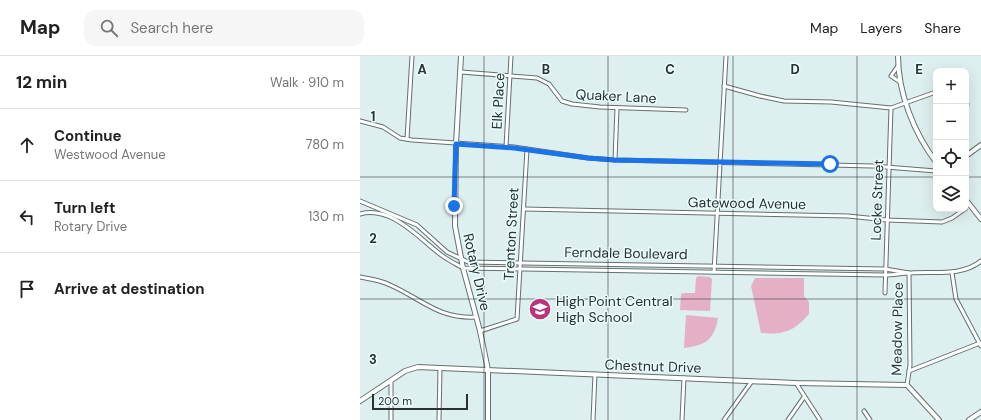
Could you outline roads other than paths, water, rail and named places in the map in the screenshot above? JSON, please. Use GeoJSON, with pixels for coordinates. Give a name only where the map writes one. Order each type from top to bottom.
{"type":"FeatureCollection","features":[{"type":"Feature","properties":{"kind":"street"},"geometry":{"type":"LineString","coordinates":[[407,139],[412,56]]}},
{"type":"Feature","properties":{"kind":"street","name":"Rotary Drive"},"geometry":{"type":"LineString","coordinates":[[461,56],[456,144],[454,206],[455,226],[461,260],[480,332],[488,370],[488,420]]}},
{"type":"Feature","properties":{"kind":"street","name":"Elk Place"},"geometry":{"type":"LineString","coordinates":[[506,147],[511,56]]}},
{"type":"Feature","properties":{"kind":"street"},"geometry":{"type":"LineString","coordinates":[[714,272],[726,56]]}},
{"type":"Feature","properties":{"kind":"street"},"geometry":{"type":"LineString","coordinates":[[898,56],[898,64],[907,103],[917,131],[933,157]]}},
{"type":"Feature","properties":{"kind":"street"},"geometry":{"type":"LineString","coordinates":[[898,64],[896,70],[891,76],[900,80],[902,84]]}},
{"type":"Feature","properties":{"kind":"street","name":"Quaker Lane"},"geometry":{"type":"LineString","coordinates":[[460,72],[510,75],[541,79],[549,84],[562,101],[590,107],[686,110]]}},
{"type":"Feature","properties":{"kind":"street"},"geometry":{"type":"LineString","coordinates":[[724,86],[784,101],[831,102],[891,108],[933,93]]}},
{"type":"Feature","properties":{"kind":"street"},"geometry":{"type":"LineString","coordinates":[[615,160],[617,108]]}},
{"type":"Feature","properties":{"kind":"street","name":"Locke Street"},"geometry":{"type":"LineString","coordinates":[[885,293],[891,108]]}},
{"type":"Feature","properties":{"kind":"street"},"geometry":{"type":"LineString","coordinates":[[360,121],[384,127],[400,138],[527,149],[588,158],[889,167],[933,171]]}},
{"type":"Feature","properties":{"kind":"street"},"geometry":{"type":"LineString","coordinates":[[969,154],[981,145]]}},
{"type":"Feature","properties":{"kind":"street","name":"Trenton Street"},"geometry":{"type":"LineString","coordinates":[[480,332],[517,319],[527,149]]}},
{"type":"Feature","properties":{"kind":"street","name":"Ferndale Boulevard"},"geometry":{"type":"LineString","coordinates":[[360,201],[380,208],[417,226],[447,252],[461,260],[885,269],[909,273]]}},
{"type":"Feature","properties":{"kind":"street"},"geometry":{"type":"LineString","coordinates":[[970,205],[981,219]]}},
{"type":"Feature","properties":{"kind":"street"},"geometry":{"type":"LineString","coordinates":[[378,214],[380,208]]}},
{"type":"Feature","properties":{"kind":"street","name":"Gatewood Avenue"},"geometry":{"type":"LineString","coordinates":[[524,209],[848,216],[887,220],[944,221],[960,212]]}},
{"type":"Feature","properties":{"kind":"street","name":"Ferndale Boulevard"},"geometry":{"type":"LineString","coordinates":[[362,213],[370,212],[378,214],[410,228],[444,258],[463,268],[886,275],[952,272],[970,268],[981,261]]}},
{"type":"Feature","properties":{"kind":"street"},"geometry":{"type":"LineString","coordinates":[[360,217],[362,213]]}},
{"type":"Feature","properties":{"kind":"street"},"geometry":{"type":"LineString","coordinates":[[909,372],[980,344],[956,299],[952,272]]}},
{"type":"Feature","properties":{"kind":"street","name":"Meadow Place"},"geometry":{"type":"LineString","coordinates":[[907,385],[909,372],[909,273]]}},
{"type":"Feature","properties":{"kind":"street"},"geometry":{"type":"LineString","coordinates":[[360,277],[392,285],[430,308],[444,314],[460,317],[476,317]]}},
{"type":"Feature","properties":{"kind":"street"},"geometry":{"type":"LineString","coordinates":[[439,420],[440,368]]}},
{"type":"Feature","properties":{"kind":"street","name":"Chestnut Drive"},"geometry":{"type":"LineString","coordinates":[[360,401],[411,369],[440,368],[796,383],[907,385]]}},
{"type":"Feature","properties":{"kind":"street"},"geometry":{"type":"LineString","coordinates":[[593,420],[595,374]]}},
{"type":"Feature","properties":{"kind":"street"},"geometry":{"type":"LineString","coordinates":[[682,420],[684,378]]}},
{"type":"Feature","properties":{"kind":"street"},"geometry":{"type":"LineString","coordinates":[[724,420],[752,381]]}},
{"type":"Feature","properties":{"kind":"street"},"geometry":{"type":"LineString","coordinates":[[391,382],[391,420]]}},
{"type":"Feature","properties":{"kind":"street"},"geometry":{"type":"LineString","coordinates":[[796,383],[820,420]]}},
{"type":"Feature","properties":{"kind":"street"},"geometry":{"type":"LineString","coordinates":[[907,385],[939,420]]}},
{"type":"Feature","properties":{"kind":"street"},"geometry":{"type":"LineString","coordinates":[[788,420],[804,397]]}},
{"type":"Feature","properties":{"kind":"street"},"geometry":{"type":"LineString","coordinates":[[864,412],[870,420]]}},
{"type":"Feature","properties":{"kind":"street"},"geometry":{"type":"LineString","coordinates":[[969,420],[981,412]]}},
{"type":"Feature","properties":{"kind":"place","name":"High Point Central High School"},"geometry":{"type":"Point","coordinates":[540,309]}}]}
